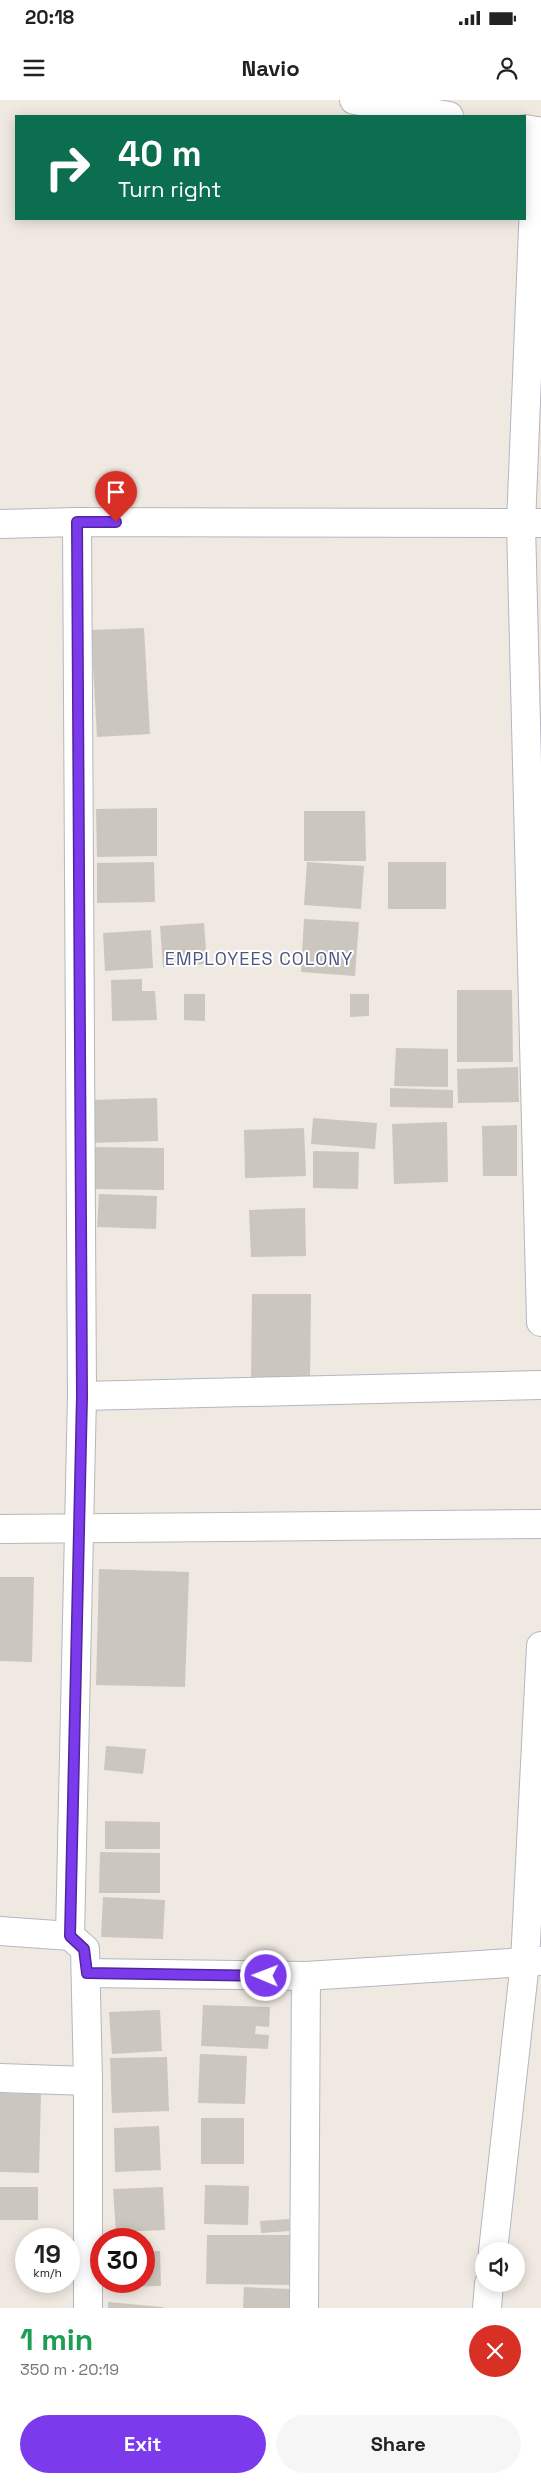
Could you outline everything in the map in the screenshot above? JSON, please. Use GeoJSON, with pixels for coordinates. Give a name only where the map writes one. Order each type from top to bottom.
{"type":"FeatureCollection","features":[{"type":"Feature","properties":{"kind":"street"},"geometry":{"type":"LineString","coordinates":[[354,100],[443,115]]}},
{"type":"Feature","properties":{"kind":"street"},"geometry":{"type":"LineString","coordinates":[[526,129],[536,131],[531,523],[541,1322]]}},
{"type":"Feature","properties":{"kind":"street"},"geometry":{"type":"LineString","coordinates":[[0,524],[77,522],[531,523]]}},
{"type":"Feature","properties":{"kind":"street"},"geometry":{"type":"LineString","coordinates":[[70,1936],[82,1396],[77,522]]}},
{"type":"Feature","properties":{"kind":"street"},"geometry":{"type":"LineString","coordinates":[[82,1396],[541,1385]]}},
{"type":"Feature","properties":{"kind":"street"},"geometry":{"type":"LineString","coordinates":[[0,1529],[541,1524]]}},
{"type":"Feature","properties":{"kind":"street"},"geometry":{"type":"LineString","coordinates":[[494,2242],[533,1961],[541,1646]]}},
{"type":"Feature","properties":{"kind":"street"},"geometry":{"type":"LineString","coordinates":[[0,1931],[70,1936],[84,1949],[87,1973],[88,2308]]}},
{"type":"Feature","properties":{"kind":"street"},"geometry":{"type":"LineString","coordinates":[[87,1973],[306,1976],[533,1961]]}},
{"type":"Feature","properties":{"kind":"street"},"geometry":{"type":"LineString","coordinates":[[304,2308],[306,1976]]}},
{"type":"Feature","properties":{"kind":"street"},"geometry":{"type":"LineString","coordinates":[[0,2078],[88,2081]]}},
{"type":"Feature","properties":{"kind":"street"},"geometry":{"type":"LineString","coordinates":[[486,2308],[488,2292]]}},
{"type":"Feature","properties":{"kind":"building"},"geometry":{"type":"Polygon","coordinates":[[[144,628],[150,734],[97,737],[91,630],[144,628]]]}},
{"type":"Feature","properties":{"kind":"building"},"geometry":{"type":"Polygon","coordinates":[[[157,808],[157,856],[97,857],[96,809],[157,808]]]}},
{"type":"Feature","properties":{"kind":"building"},"geometry":{"type":"Polygon","coordinates":[[[304,811],[365,811],[366,861],[304,861],[304,811]]]}},
{"type":"Feature","properties":{"kind":"building"},"geometry":{"type":"Polygon","coordinates":[[[154,862],[155,902],[97,903],[97,863],[154,862]]]}},
{"type":"Feature","properties":{"kind":"building"},"geometry":{"type":"Polygon","coordinates":[[[307,862],[364,866],[361,909],[304,905],[307,862]]]}},
{"type":"Feature","properties":{"kind":"building"},"geometry":{"type":"Polygon","coordinates":[[[388,862],[446,862],[446,909],[388,909],[388,862]]]}},
{"type":"Feature","properties":{"kind":"building"},"geometry":{"type":"Polygon","coordinates":[[[304,919],[359,922],[355,976],[301,972],[304,919]]]}},
{"type":"Feature","properties":{"kind":"building"},"geometry":{"type":"Polygon","coordinates":[[[204,923],[207,964],[163,967],[160,926],[204,923]]]}},
{"type":"Feature","properties":{"kind":"building"},"geometry":{"type":"Polygon","coordinates":[[[151,930],[153,968],[105,971],[103,933],[151,930]]]}},
{"type":"Feature","properties":{"kind":"building"},"geometry":{"type":"Polygon","coordinates":[[[142,979],[142,991],[155,991],[157,1020],[112,1021],[111,980],[142,979]]]}},
{"type":"Feature","properties":{"kind":"building"},"geometry":{"type":"Polygon","coordinates":[[[457,990],[512,990],[513,1062],[457,1062],[457,990]]]}},
{"type":"Feature","properties":{"kind":"building"},"geometry":{"type":"Polygon","coordinates":[[[184,994],[205,994],[205,1021],[184,1020],[184,994]]]}},
{"type":"Feature","properties":{"kind":"building"},"geometry":{"type":"Polygon","coordinates":[[[350,994],[369,994],[369,1016],[350,1017],[350,994]]]}},
{"type":"Feature","properties":{"kind":"building"},"geometry":{"type":"Polygon","coordinates":[[[396,1048],[448,1049],[448,1087],[394,1086],[396,1048]]]}},
{"type":"Feature","properties":{"kind":"building"},"geometry":{"type":"Polygon","coordinates":[[[518,1067],[519,1102],[458,1103],[457,1069],[518,1067]]]}},
{"type":"Feature","properties":{"kind":"building"},"geometry":{"type":"Polygon","coordinates":[[[390,1088],[453,1090],[453,1108],[390,1107],[390,1088]]]}},
{"type":"Feature","properties":{"kind":"building"},"geometry":{"type":"Polygon","coordinates":[[[157,1098],[158,1141],[91,1143],[90,1100],[157,1098]]]}},
{"type":"Feature","properties":{"kind":"building"},"geometry":{"type":"Polygon","coordinates":[[[313,1118],[377,1123],[375,1149],[311,1144],[313,1118]]]}},
{"type":"Feature","properties":{"kind":"building"},"geometry":{"type":"Polygon","coordinates":[[[447,1122],[448,1182],[394,1184],[392,1124],[447,1122]]]}},
{"type":"Feature","properties":{"kind":"building"},"geometry":{"type":"Polygon","coordinates":[[[517,1125],[517,1176],[483,1176],[482,1126],[517,1125]]]}},
{"type":"Feature","properties":{"kind":"building"},"geometry":{"type":"Polygon","coordinates":[[[304,1128],[306,1176],[245,1178],[244,1130],[304,1128]]]}},
{"type":"Feature","properties":{"kind":"building"},"geometry":{"type":"Polygon","coordinates":[[[93,1147],[164,1148],[164,1190],[92,1189],[93,1147]]]}},
{"type":"Feature","properties":{"kind":"building"},"geometry":{"type":"Polygon","coordinates":[[[313,1151],[359,1152],[358,1189],[313,1188],[313,1151]]]}},
{"type":"Feature","properties":{"kind":"building"},"geometry":{"type":"Polygon","coordinates":[[[99,1194],[157,1196],[156,1229],[97,1227],[99,1194]]]}},
{"type":"Feature","properties":{"kind":"building"},"geometry":{"type":"Polygon","coordinates":[[[305,1208],[306,1256],[251,1257],[249,1210],[305,1208]]]}},
{"type":"Feature","properties":{"kind":"building"},"geometry":{"type":"Polygon","coordinates":[[[252,1294],[311,1294],[310,1380],[251,1379],[252,1294]]]}},
{"type":"Feature","properties":{"kind":"building"},"geometry":{"type":"Polygon","coordinates":[[[99,1569],[189,1572],[185,1687],[96,1685],[99,1569]]]}},
{"type":"Feature","properties":{"kind":"building"},"geometry":{"type":"Polygon","coordinates":[[[0,1577],[34,1577],[32,1662],[0,1661],[0,1577]]]}},
{"type":"Feature","properties":{"kind":"building"},"geometry":{"type":"Polygon","coordinates":[[[106,1746],[146,1749],[143,1774],[104,1770],[106,1746]]]}},
{"type":"Feature","properties":{"kind":"building"},"geometry":{"type":"Polygon","coordinates":[[[105,1821],[160,1822],[160,1849],[105,1849],[105,1821]]]}},
{"type":"Feature","properties":{"kind":"building"},"geometry":{"type":"Polygon","coordinates":[[[100,1852],[160,1853],[160,1893],[99,1893],[100,1852]]]}},
{"type":"Feature","properties":{"kind":"building"},"geometry":{"type":"Polygon","coordinates":[[[103,1897],[165,1900],[163,1939],[101,1937],[103,1897]]]}},
{"type":"Feature","properties":{"kind":"building"},"geometry":{"type":"Polygon","coordinates":[[[203,2005],[270,2007],[269,2027],[256,2026],[255,2034],[269,2035],[268,2049],[201,2046],[203,2005]]]}},
{"type":"Feature","properties":{"kind":"building"},"geometry":{"type":"Polygon","coordinates":[[[160,2010],[162,2051],[112,2054],[109,2012],[160,2010]]]}},
{"type":"Feature","properties":{"kind":"building"},"geometry":{"type":"Polygon","coordinates":[[[200,2054],[247,2056],[245,2104],[198,2103],[200,2054]]]}},
{"type":"Feature","properties":{"kind":"building"},"geometry":{"type":"Polygon","coordinates":[[[167,2057],[169,2111],[112,2113],[110,2058],[167,2057]]]}},
{"type":"Feature","properties":{"kind":"building"},"geometry":{"type":"Polygon","coordinates":[[[0,2093],[41,2094],[39,2173],[0,2172],[0,2093]]]}},
{"type":"Feature","properties":{"kind":"building"},"geometry":{"type":"Polygon","coordinates":[[[201,2118],[244,2118],[244,2164],[201,2164],[201,2118]]]}},
{"type":"Feature","properties":{"kind":"building"},"geometry":{"type":"Polygon","coordinates":[[[159,2126],[161,2170],[115,2172],[114,2128],[159,2126]]]}},
{"type":"Feature","properties":{"kind":"building"},"geometry":{"type":"Polygon","coordinates":[[[205,2185],[249,2186],[248,2225],[204,2224],[205,2185]]]}},
{"type":"Feature","properties":{"kind":"building"},"geometry":{"type":"Polygon","coordinates":[[[0,2187],[38,2187],[38,2220],[0,2220],[0,2187]]]}},
{"type":"Feature","properties":{"kind":"building"},"geometry":{"type":"Polygon","coordinates":[[[163,2187],[165,2230],[155,2230],[155,2228],[116,2228],[113,2189],[163,2187]]]}},
{"type":"Feature","properties":{"kind":"building"},"geometry":{"type":"Polygon","coordinates":[[[289,2219],[290,2231],[261,2233],[260,2221],[289,2219]]]}},
{"type":"Feature","properties":{"kind":"building"},"geometry":{"type":"Polygon","coordinates":[[[207,2235],[293,2235],[292,2285],[206,2284],[207,2235]]]}},
{"type":"Feature","properties":{"kind":"building"},"geometry":{"type":"Polygon","coordinates":[[[155,2251],[160,2251],[161,2286],[155,2286],[155,2251]]]}},
{"type":"Feature","properties":{"kind":"building"},"geometry":{"type":"Polygon","coordinates":[[[244,2287],[290,2289],[289,2308],[243,2308],[244,2287]]]}},
{"type":"Feature","properties":{"kind":"building"},"geometry":{"type":"Polygon","coordinates":[[[108,2302],[163,2307],[163,2308],[108,2308],[108,2302]]]}},
{"type":"Feature","properties":{"kind":"district","name":"EMPLOYEES COLONY"},"geometry":{"type":"Point","coordinates":[259,959]}},
{"type":"Feature","properties":{"kind":"route"},"geometry":{"type":"LineString","coordinates":[[116,522],[77,522],[82,1396],[70,1936],[84,1949],[87,1973],[266,1976]]}}]}
